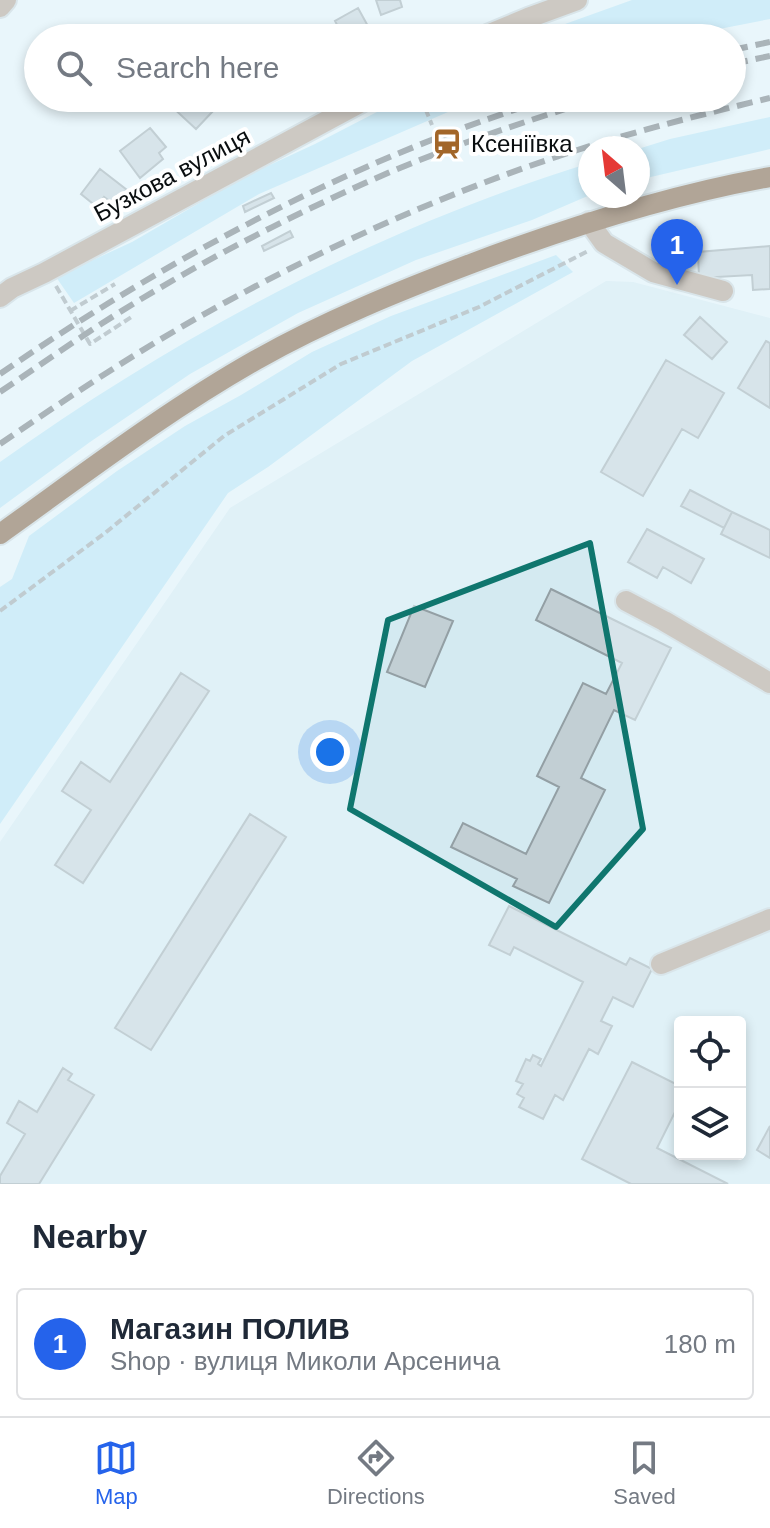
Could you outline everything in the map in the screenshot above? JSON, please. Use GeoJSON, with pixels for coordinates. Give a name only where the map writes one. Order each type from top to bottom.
{"type":"FeatureCollection","features":[{"type":"Feature","properties":{"kind":"main road"},"geometry":{"type":"LineString","coordinates":[[0,534],[203,392],[258,359],[375,301],[589,222],[723,185],[770,177]]}},
{"type":"Feature","properties":{"kind":"street"},"geometry":{"type":"LineString","coordinates":[[0,7],[6,0]]}},
{"type":"Feature","properties":{"kind":"street"},"geometry":{"type":"LineString","coordinates":[[516,24],[577,0]]}},
{"type":"Feature","properties":{"kind":"street","name":"Бузкова вулиця"},"geometry":{"type":"LineString","coordinates":[[0,297],[343,112]]}},
{"type":"Feature","properties":{"kind":"street"},"geometry":{"type":"LineString","coordinates":[[589,222],[604,243],[653,272],[723,291]]}},
{"type":"Feature","properties":{"kind":"street"},"geometry":{"type":"LineString","coordinates":[[626,601],[770,683]]}},
{"type":"Feature","properties":{"kind":"street"},"geometry":{"type":"LineString","coordinates":[[661,964],[770,919]]}},
{"type":"Feature","properties":{"kind":"path"},"geometry":{"type":"LineString","coordinates":[[427,112],[432,125]]}},
{"type":"Feature","properties":{"kind":"path"},"geometry":{"type":"LineString","coordinates":[[0,611],[105,533],[224,436],[341,364],[479,307],[604,243]]}},
{"type":"Feature","properties":{"kind":"path"},"geometry":{"type":"LineString","coordinates":[[70,311],[115,284]]}},
{"type":"Feature","properties":{"kind":"path"},"geometry":{"type":"LineString","coordinates":[[61,292],[90,344],[133,316]]}},
{"type":"Feature","properties":{"kind":"highlighted area"},"geometry":{"type":"Polygon","coordinates":[[[590,543],[643,829],[556,927],[350,809],[388,620],[590,543]]]}},
{"type":"Feature","properties":{"kind":"shaded area"},"geometry":{"type":"Polygon","coordinates":[[[632,0],[770,0],[770,19],[745,24],[565,24],[632,0]]]}},
{"type":"Feature","properties":{"kind":"shaded area"},"geometry":{"type":"Polygon","coordinates":[[[377,112],[448,112],[259,194],[74,303],[56,277],[132,242],[244,177],[377,112]]]}},
{"type":"Feature","properties":{"kind":"shaded area"},"geometry":{"type":"Polygon","coordinates":[[[770,117],[770,149],[650,177],[650,145],[770,117]]]}},
{"type":"Feature","properties":{"kind":"shaded area"},"geometry":{"type":"Polygon","coordinates":[[[578,167],[578,200],[532,220],[416,260],[298,313],[190,374],[0,508],[0,462],[138,370],[210,328],[358,252],[511,189],[578,167]]]}},
{"type":"Feature","properties":{"kind":"shaded area"},"geometry":{"type":"Polygon","coordinates":[[[556,255],[573,272],[412,361],[228,493],[0,824],[0,587],[12,579],[29,536],[117,471],[185,426],[312,352],[391,316],[556,255]]]}},
{"type":"Feature","properties":{"kind":"shaded area"},"geometry":{"type":"Polygon","coordinates":[[[606,281],[633,282],[770,318],[770,1184],[0,1184],[0,842],[230,508],[606,281]]]}},
{"type":"Feature","properties":{"kind":"building"},"geometry":{"type":"Polygon","coordinates":[[[376,0],[400,0],[402,7],[381,15],[376,0]]]}},
{"type":"Feature","properties":{"kind":"building"},"geometry":{"type":"Polygon","coordinates":[[[358,8],[367,24],[337,24],[335,21],[358,8]]]}},
{"type":"Feature","properties":{"kind":"building"},"geometry":{"type":"Polygon","coordinates":[[[178,112],[212,112],[196,129],[178,112]]]}},
{"type":"Feature","properties":{"kind":"building"},"geometry":{"type":"Polygon","coordinates":[[[150,128],[166,147],[159,153],[163,159],[140,178],[120,151],[150,128]]]}},
{"type":"Feature","properties":{"kind":"building"},"geometry":{"type":"Polygon","coordinates":[[[100,169],[127,190],[115,205],[104,197],[97,207],[81,194],[100,169]]]}},
{"type":"Feature","properties":{"kind":"building"},"geometry":{"type":"Polygon","coordinates":[[[271,193],[274,198],[245,212],[243,206],[271,193]]]}},
{"type":"Feature","properties":{"kind":"building"},"geometry":{"type":"Polygon","coordinates":[[[290,231],[293,237],[264,251],[262,246],[290,231]]]}},
{"type":"Feature","properties":{"kind":"building"},"geometry":{"type":"Polygon","coordinates":[[[770,246],[770,289],[753,290],[752,275],[699,278],[698,252],[770,246]]]}},
{"type":"Feature","properties":{"kind":"building"},"geometry":{"type":"Polygon","coordinates":[[[700,317],[727,342],[712,359],[684,335],[700,317]]]}},
{"type":"Feature","properties":{"kind":"building"},"geometry":{"type":"Polygon","coordinates":[[[766,341],[770,343],[770,408],[738,388],[766,341]]]}},
{"type":"Feature","properties":{"kind":"building"},"geometry":{"type":"Polygon","coordinates":[[[666,360],[724,393],[698,438],[682,429],[643,496],[601,472],[666,360]]]}},
{"type":"Feature","properties":{"kind":"building"},"geometry":{"type":"Polygon","coordinates":[[[690,490],[732,512],[724,528],[681,506],[690,490]]]}},
{"type":"Feature","properties":{"kind":"building"},"geometry":{"type":"Polygon","coordinates":[[[732,512],[770,530],[770,558],[721,534],[732,512]]]}},
{"type":"Feature","properties":{"kind":"building"},"geometry":{"type":"Polygon","coordinates":[[[647,529],[704,559],[691,583],[663,567],[657,578],[628,562],[647,529]]]}},
{"type":"Feature","properties":{"kind":"building"},"geometry":{"type":"Polygon","coordinates":[[[551,589],[671,648],[635,720],[614,710],[581,778],[605,790],[549,903],[513,886],[517,879],[451,847],[463,823],[526,854],[559,787],[537,776],[583,683],[606,694],[622,663],[536,620],[551,589]]]}},
{"type":"Feature","properties":{"kind":"building"},"geometry":{"type":"Polygon","coordinates":[[[414,606],[453,621],[425,687],[387,672],[414,606]]]}},
{"type":"Feature","properties":{"kind":"building"},"geometry":{"type":"Polygon","coordinates":[[[181,673],[209,691],[83,883],[55,865],[91,810],[62,791],[81,762],[110,782],[181,673]]]}},
{"type":"Feature","properties":{"kind":"building"},"geometry":{"type":"Polygon","coordinates":[[[250,814],[286,837],[151,1050],[115,1028],[250,814]]]}},
{"type":"Feature","properties":{"kind":"building"},"geometry":{"type":"Polygon","coordinates":[[[509,906],[626,965],[630,958],[652,969],[633,1007],[613,997],[601,1021],[612,1026],[598,1054],[589,1049],[563,1100],[555,1095],[543,1119],[519,1107],[524,1098],[517,1094],[523,1084],[516,1081],[526,1059],[530,1061],[533,1055],[541,1059],[538,1064],[541,1066],[583,982],[514,947],[510,955],[489,945],[509,906]]]}},
{"type":"Feature","properties":{"kind":"building"},"geometry":{"type":"Polygon","coordinates":[[[632,1062],[674,1083],[674,1114],[657,1148],[674,1157],[674,1160],[681,1160],[728,1184],[631,1184],[582,1159],[632,1062]]]}},
{"type":"Feature","properties":{"kind":"building"},"geometry":{"type":"Polygon","coordinates":[[[63,1068],[72,1074],[68,1080],[94,1095],[39,1184],[0,1184],[0,1176],[25,1134],[7,1123],[19,1101],[37,1112],[63,1068]]]}},
{"type":"Feature","properties":{"kind":"building"},"geometry":{"type":"Polygon","coordinates":[[[770,1126],[770,1158],[757,1150],[770,1126]]]}},
{"type":"Feature","properties":{"kind":"railway"},"geometry":{"type":"LineString","coordinates":[[746,47],[770,42]]}},
{"type":"Feature","properties":{"kind":"railway"},"geometry":{"type":"LineString","coordinates":[[746,61],[770,56]]}},
{"type":"Feature","properties":{"kind":"railway"},"geometry":{"type":"LineString","coordinates":[[746,104],[770,98]]}},
{"type":"Feature","properties":{"kind":"railway"},"geometry":{"type":"LineString","coordinates":[[0,374],[129,290],[265,215],[406,150],[509,112]]}},
{"type":"Feature","properties":{"kind":"railway"},"geometry":{"type":"LineString","coordinates":[[0,392],[133,304],[197,266],[297,215],[423,159],[557,112]]}},
{"type":"Feature","properties":{"kind":"railway"},"geometry":{"type":"LineString","coordinates":[[0,444],[111,370],[197,318],[307,260],[474,187],[559,156],[715,112]]}},
{"type":"Feature","properties":{"kind":"place","name":"Ксеніївка"},"geometry":{"type":"Point","coordinates":[447,144]}},
{"type":"Feature","properties":{"kind":"place","name":"Магазин ПОЛИВ"},"geometry":{"type":"Point","coordinates":[677,285]}}]}
